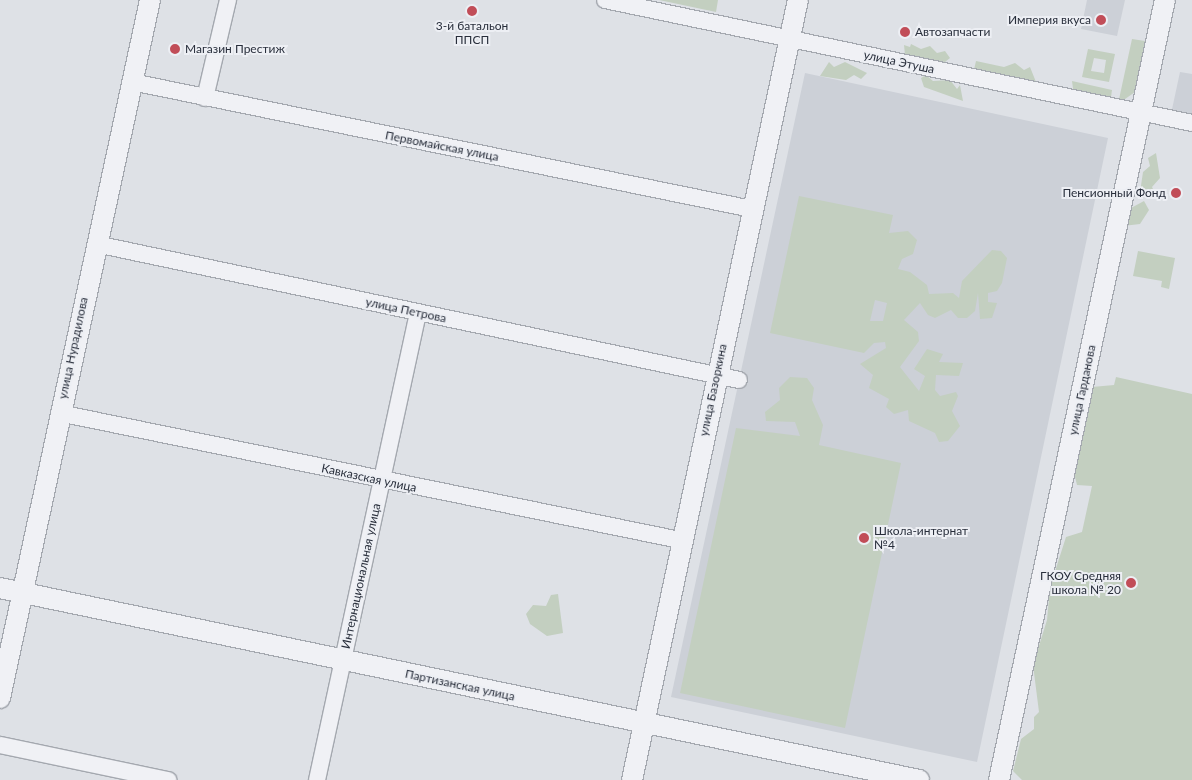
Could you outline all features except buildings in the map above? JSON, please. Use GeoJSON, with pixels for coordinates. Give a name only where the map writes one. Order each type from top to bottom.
{"type":"FeatureCollection","features":[{"type":"Feature","properties":{"kind":"street","name":"улица Нурадилова"},"geometry":{"type":"LineString","coordinates":[[0,698],[59,413],[150,0]]}},
{"type":"Feature","properties":{"kind":"street"},"geometry":{"type":"LineString","coordinates":[[205,98],[228,0]]}},
{"type":"Feature","properties":{"kind":"street","name":"улица Этуша"},"geometry":{"type":"LineString","coordinates":[[605,0],[1192,122]]}},
{"type":"Feature","properties":{"kind":"street","name":"улица Базоркина"},"geometry":{"type":"LineString","coordinates":[[632,780],[680,540],[798,0]]}},
{"type":"Feature","properties":{"kind":"street","name":"улица Гарданова"},"geometry":{"type":"LineString","coordinates":[[999,780],[1165,0]]}},
{"type":"Feature","properties":{"kind":"street","name":"Первомайская улица"},"geometry":{"type":"LineString","coordinates":[[132,82],[752,209]]}},
{"type":"Feature","properties":{"kind":"street","name":"улица Петрова"},"geometry":{"type":"LineString","coordinates":[[96,244],[739,380]]}},
{"type":"Feature","properties":{"kind":"street","name":"Интернациональная улица"},"geometry":{"type":"LineString","coordinates":[[317,780],[418,313]]}},
{"type":"Feature","properties":{"kind":"street","name":"Кавказская улица"},"geometry":{"type":"LineString","coordinates":[[59,413],[382,481],[680,540]]}},
{"type":"Feature","properties":{"kind":"street","name":"Партизанская улица"},"geometry":{"type":"LineString","coordinates":[[0,588],[919,780]]}},
{"type":"Feature","properties":{"kind":"street"},"geometry":{"type":"LineString","coordinates":[[0,745],[168,780]]}},
{"type":"Feature","properties":{"kind":"shaded area","name":"Империя вкуса"},"geometry":{"type":"Polygon","coordinates":[[[1087,0],[1125,0],[1117,36],[1081,29],[1087,0]]]}},
{"type":"Feature","properties":{"kind":"shaded area"},"geometry":{"type":"Polygon","coordinates":[[[1180,72],[1192,74],[1192,118],[1171,114],[1180,72]]]}},
{"type":"Feature","properties":{"kind":"shaded area","name":"Школа-интернат №4"},"geometry":{"type":"Polygon","coordinates":[[[805,73],[1108,138],[977,762],[671,697],[805,73]]]}},
{"type":"Feature","properties":{"kind":"green space"},"geometry":{"type":"Polygon","coordinates":[[[659,0],[718,0],[716,12],[659,0]]]}},
{"type":"Feature","properties":{"kind":"green space"},"geometry":{"type":"Polygon","coordinates":[[[1132,39],[1145,41],[1135,92],[1118,104],[1132,39]]]}},
{"type":"Feature","properties":{"kind":"green space"},"geometry":{"type":"Polygon","coordinates":[[[911,44],[921,49],[930,46],[937,53],[945,51],[950,58],[945,62],[912,58],[905,55],[904,45],[910,47],[911,44]]]}},
{"type":"Feature","properties":{"kind":"green space"},"geometry":{"type":"Polygon","coordinates":[[[1088,49],[1115,54],[1109,82],[1082,77],[1088,49]],[[1094,58],[1091,71],[1104,73],[1106,60],[1094,58]]]}},
{"type":"Feature","properties":{"kind":"green space"},"geometry":{"type":"Polygon","coordinates":[[[976,61],[1004,67],[1015,63],[1024,70],[1030,67],[1036,82],[973,74],[976,61]]]}},
{"type":"Feature","properties":{"kind":"green space"},"geometry":{"type":"Polygon","coordinates":[[[829,62],[834,67],[845,62],[867,73],[861,79],[854,75],[846,80],[820,76],[829,62]]]}},
{"type":"Feature","properties":{"kind":"green space"},"geometry":{"type":"Polygon","coordinates":[[[926,75],[933,81],[950,80],[957,89],[960,85],[963,101],[924,87],[921,78],[926,75]]]}},
{"type":"Feature","properties":{"kind":"green space"},"geometry":{"type":"Polygon","coordinates":[[[1072,81],[1112,90],[1110,104],[1074,96],[1072,81]]]}},
{"type":"Feature","properties":{"kind":"green space"},"geometry":{"type":"Polygon","coordinates":[[[1156,153],[1160,178],[1152,187],[1155,193],[1139,199],[1143,172],[1150,166],[1148,158],[1156,153]]]}},
{"type":"Feature","properties":{"kind":"green space"},"geometry":{"type":"Polygon","coordinates":[[[799,196],[893,215],[889,233],[908,231],[917,240],[913,254],[902,259],[898,269],[910,272],[927,285],[929,294],[953,293],[959,298],[962,281],[992,250],[1001,251],[1007,258],[1002,283],[997,291],[988,293],[988,302],[997,303],[992,318],[980,319],[978,293],[975,311],[967,318],[958,318],[951,310],[935,318],[928,315],[920,303],[904,320],[918,332],[919,341],[900,367],[919,391],[925,376],[914,369],[927,349],[943,354],[939,362],[963,363],[959,376],[936,375],[935,390],[940,396],[956,392],[958,396],[952,411],[960,426],[948,441],[939,442],[935,433],[909,421],[908,410],[894,414],[886,407],[889,399],[869,388],[873,375],[860,364],[886,348],[885,342],[874,343],[864,353],[770,333],[799,196]],[[875,300],[870,321],[883,321],[887,303],[875,300]]]}},
{"type":"Feature","properties":{"kind":"green space"},"geometry":{"type":"Polygon","coordinates":[[[1144,201],[1149,210],[1140,224],[1123,226],[1131,208],[1144,201]]]}},
{"type":"Feature","properties":{"kind":"green space"},"geometry":{"type":"Polygon","coordinates":[[[1138,251],[1175,258],[1169,289],[1161,287],[1162,281],[1133,276],[1138,251]]]}},
{"type":"Feature","properties":{"kind":"green space"},"geometry":{"type":"Polygon","coordinates":[[[790,377],[807,378],[814,388],[812,400],[823,425],[819,445],[901,463],[845,728],[680,693],[736,428],[800,436],[795,422],[766,421],[765,412],[780,400],[779,388],[790,377]]]}},
{"type":"Feature","properties":{"kind":"green space","name":"ГКОУ Средняя школа № 20"},"geometry":{"type":"Polygon","coordinates":[[[1116,377],[1192,394],[1192,780],[1022,780],[1013,771],[1021,739],[1034,729],[1034,717],[1039,712],[1033,665],[1047,620],[1050,587],[1066,537],[1082,532],[1092,486],[1077,485],[1074,473],[1087,403],[1092,387],[1114,385],[1116,377]]]}},
{"type":"Feature","properties":{"kind":"green space"},"geometry":{"type":"Polygon","coordinates":[[[558,594],[563,633],[547,636],[530,624],[526,614],[533,605],[546,606],[551,595],[558,594]]]}},
{"type":"Feature","properties":{"kind":"place","name":"3-й батальон ППСП"},"geometry":{"type":"Point","coordinates":[472,11]}},
{"type":"Feature","properties":{"kind":"place","name":"Империя вкуса"},"geometry":{"type":"Point","coordinates":[1101,20]}},
{"type":"Feature","properties":{"kind":"place","name":"Автозапчасти"},"geometry":{"type":"Point","coordinates":[905,32]}},
{"type":"Feature","properties":{"kind":"place","name":"Магазин Престиж"},"geometry":{"type":"Point","coordinates":[175,49]}},
{"type":"Feature","properties":{"kind":"place","name":"Пенсионный Фонд"},"geometry":{"type":"Point","coordinates":[1176,193]}},
{"type":"Feature","properties":{"kind":"place","name":"Школа-интернат №4"},"geometry":{"type":"Point","coordinates":[864,538]}},
{"type":"Feature","properties":{"kind":"place","name":"ГКОУ Средняя школа № 20"},"geometry":{"type":"Point","coordinates":[1131,583]}}]}
